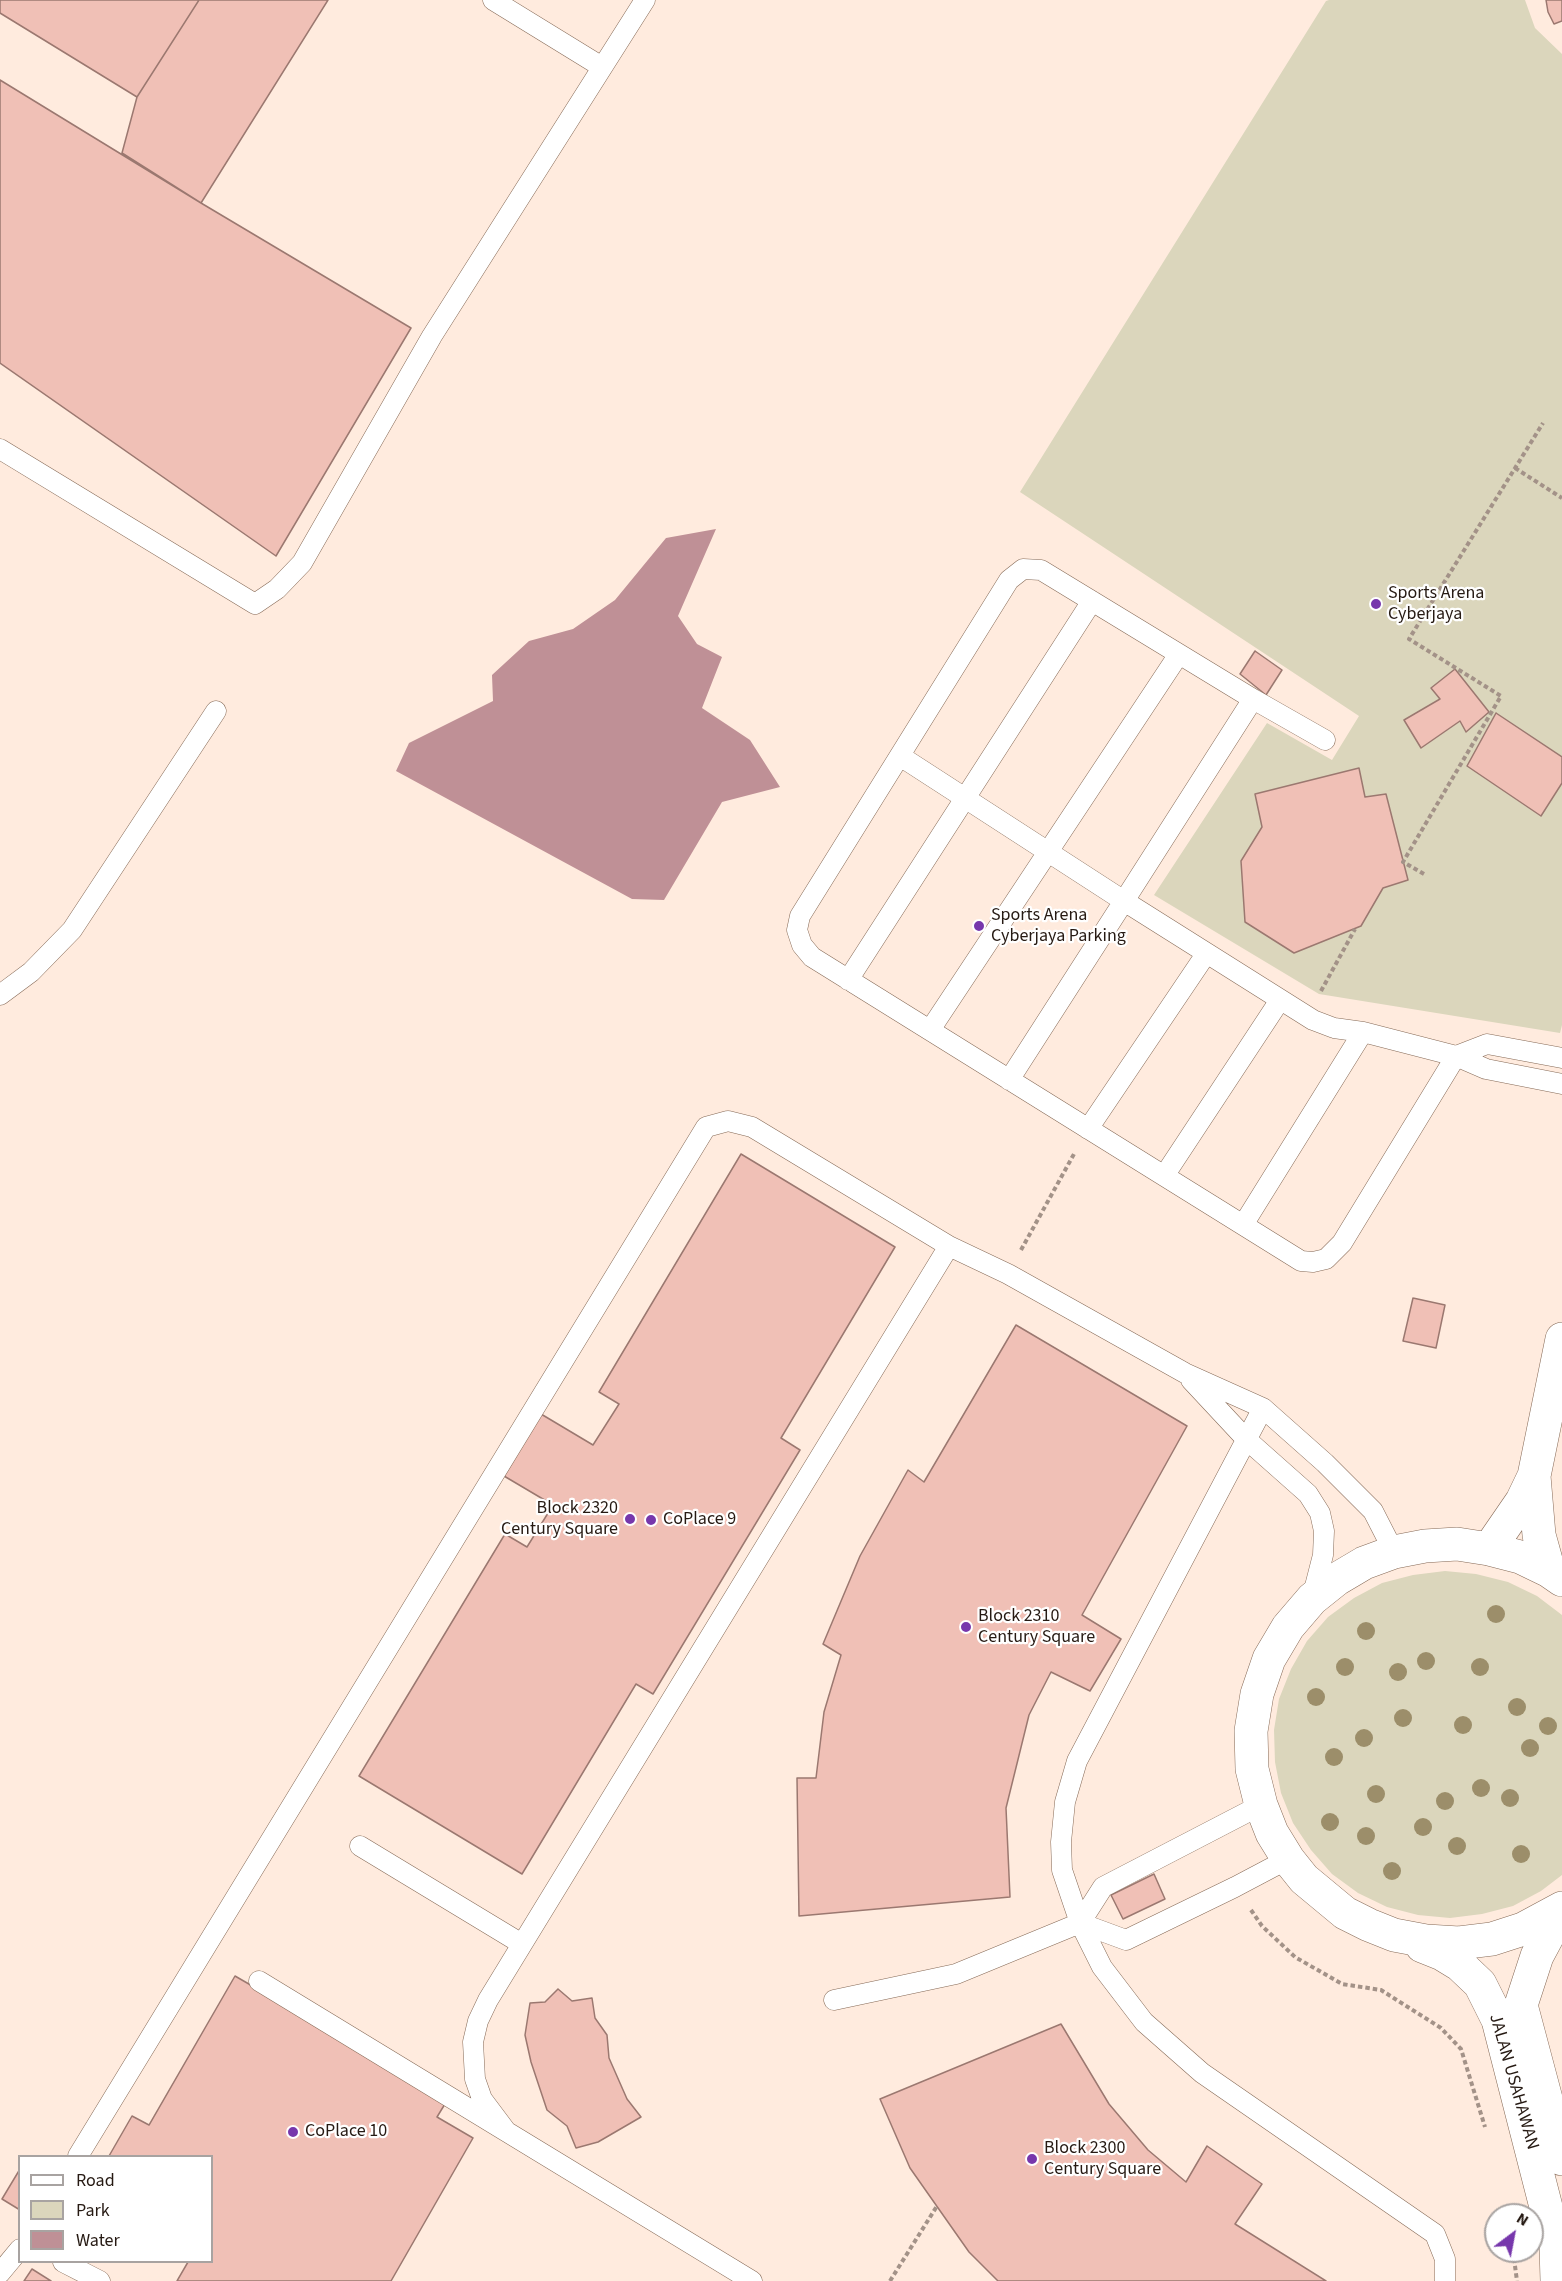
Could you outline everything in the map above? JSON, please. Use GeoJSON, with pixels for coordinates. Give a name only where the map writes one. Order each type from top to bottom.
{"type":"FeatureCollection","features":[{"type":"Feature","properties":{"kind":"street"},"geometry":{"type":"LineString","coordinates":[[1489,1549],[1522,1501],[1534,1476],[1562,1339]]}},
{"type":"Feature","properties":{"kind":"street"},"geometry":{"type":"LineString","coordinates":[[1534,1476],[1539,1535],[1555,1575]]}},
{"type":"Feature","properties":{"kind":"street"},"geometry":{"type":"LineString","coordinates":[[1555,1575],[1520,1557],[1457,1544],[1425,1546],[1394,1552],[1364,1563],[1337,1579],[1312,1599],[1283,1635],[1269,1659],[1257,1694],[1251,1731],[1252,1769],[1261,1805],[1272,1833],[1304,1879],[1345,1913],[1394,1935],[1426,1941],[1448,1942],[1492,1939],[1523,1929],[1562,1908]]}},
{"type":"Feature","properties":{"kind":"street","name":"JALAN USAHAWAN"},"geometry":{"type":"LineString","coordinates":[[1562,1918],[1552,1928],[1537,1956],[1521,2005],[1562,2159]]}},
{"type":"Feature","properties":{"kind":"street","name":"JALAN USAHAWAN"},"geometry":{"type":"LineString","coordinates":[[1394,1935],[1442,1953],[1460,1965],[1480,1984],[1497,2020],[1556,2246],[1557,2281]]}},
{"type":"Feature","properties":{"kind":"lane"},"geometry":{"type":"LineString","coordinates":[[494,0],[602,67]]}},
{"type":"Feature","properties":{"kind":"lane"},"geometry":{"type":"LineString","coordinates":[[0,449],[255,604],[278,590],[302,563],[432,336],[645,0]]}},
{"type":"Feature","properties":{"kind":"lane"},"geometry":{"type":"LineString","coordinates":[[1325,740],[1253,699],[1041,570],[1023,569],[1009,580],[800,916],[797,930],[802,945],[812,957],[848,980],[1301,1261],[1313,1262],[1326,1259],[1342,1243],[1456,1056],[1488,1044],[1562,1058]]}},
{"type":"Feature","properties":{"kind":"lane"},"geometry":{"type":"LineString","coordinates":[[848,980],[1092,601]]}},
{"type":"Feature","properties":{"kind":"lane"},"geometry":{"type":"LineString","coordinates":[[930,1030],[1179,654]]}},
{"type":"Feature","properties":{"kind":"lane"},"geometry":{"type":"LineString","coordinates":[[1009,1080],[1253,699]]}},
{"type":"Feature","properties":{"kind":"lane"},"geometry":{"type":"LineString","coordinates":[[0,995],[31,972],[72,930],[216,711]]}},
{"type":"Feature","properties":{"kind":"lane"},"geometry":{"type":"LineString","coordinates":[[900,756],[1206,954],[1313,1020],[1334,1028],[1363,1032],[1456,1056],[1486,1069],[1562,1084]]}},
{"type":"Feature","properties":{"kind":"lane"},"geometry":{"type":"LineString","coordinates":[[1088,1129],[1206,954]]}},
{"type":"Feature","properties":{"kind":"lane"},"geometry":{"type":"LineString","coordinates":[[1164,1176],[1280,1000]]}},
{"type":"Feature","properties":{"kind":"lane"},"geometry":{"type":"LineString","coordinates":[[1243,1225],[1363,1032]]}},
{"type":"Feature","properties":{"kind":"lane"},"geometry":{"type":"LineString","coordinates":[[79,2155],[706,1127],[728,1121],[752,1127],[949,1246],[1008,1274],[1185,1373],[1263,1408],[1325,1462],[1373,1511],[1394,1552]]}},
{"type":"Feature","properties":{"kind":"lane"},"geometry":{"type":"LineString","coordinates":[[506,2131],[482,2098],[475,2079],[473,2042],[478,2021],[488,2000],[949,1246]]}},
{"type":"Feature","properties":{"kind":"lane"},"geometry":{"type":"LineString","coordinates":[[1185,1373],[1246,1439],[1308,1494],[1320,1513],[1324,1531],[1323,1555],[1312,1599]]}},
{"type":"Feature","properties":{"kind":"lane"},"geometry":{"type":"LineString","coordinates":[[1263,1408],[1077,1761],[1065,1802],[1061,1842],[1062,1870],[1080,1923],[1102,1967],[1144,2022],[1202,2073],[1435,2234],[1445,2259],[1445,2281]]}},
{"type":"Feature","properties":{"kind":"lane"},"geometry":{"type":"LineString","coordinates":[[834,2000],[956,1974],[1080,1923],[1103,1887],[1261,1805]]}},
{"type":"Feature","properties":{"kind":"lane"},"geometry":{"type":"LineString","coordinates":[[360,1846],[522,1944]]}},
{"type":"Feature","properties":{"kind":"lane"},"geometry":{"type":"LineString","coordinates":[[1080,1923],[1126,1940],[1235,1887],[1288,1858]]}},
{"type":"Feature","properties":{"kind":"lane"},"geometry":{"type":"LineString","coordinates":[[259,1981],[752,2281]]}},
{"type":"Feature","properties":{"kind":"lane"},"geometry":{"type":"LineString","coordinates":[[0,2273],[18,2251]]}},
{"type":"Feature","properties":{"kind":"lane"},"geometry":{"type":"LineString","coordinates":[[65,2263],[100,2281]]}},
{"type":"Feature","properties":{"kind":"path"},"geometry":{"type":"LineString","coordinates":[[1424,874],[1403,862],[1501,696],[1409,639],[1543,423]]}},
{"type":"Feature","properties":{"kind":"path"},"geometry":{"type":"LineString","coordinates":[[1515,468],[1562,498]]}},
{"type":"Feature","properties":{"kind":"path"},"geometry":{"type":"LineString","coordinates":[[1319,994],[1355,929]]}},
{"type":"Feature","properties":{"kind":"path"},"geometry":{"type":"LineString","coordinates":[[1008,1274],[1088,1129]]}},
{"type":"Feature","properties":{"kind":"path"},"geometry":{"type":"LineString","coordinates":[[1235,1887],[1262,1926],[1295,1957],[1342,1984],[1381,1990],[1441,2028],[1461,2049],[1485,2128]]}},
{"type":"Feature","properties":{"kind":"path"},"geometry":{"type":"LineString","coordinates":[[890,2281],[937,2206]]}},
{"type":"Feature","properties":{"kind":"path"},"geometry":{"type":"LineString","coordinates":[[1515,2263],[1517,2281]]}},
{"type":"Feature","properties":{"kind":"green space","name":"Sports Arena Cyberjaya"},"geometry":{"type":"Polygon","coordinates":[[[1525,0],[1535,28],[1562,54],[1562,1025],[1560,1033],[1319,994],[1154,895],[1267,723],[1332,760],[1359,716],[1020,492],[1326,1],[1525,0]]]}},
{"type":"Feature","properties":{"kind":"green space"},"geometry":{"type":"Polygon","coordinates":[[[1445,1571],[1476,1574],[1508,1582],[1537,1596],[1562,1615],[1562,1875],[1541,1891],[1513,1906],[1482,1914],[1450,1918],[1418,1915],[1387,1907],[1358,1893],[1332,1874],[1311,1850],[1293,1823],[1281,1793],[1275,1762],[1274,1730],[1279,1699],[1291,1669],[1307,1641],[1328,1617],[1354,1598],[1382,1583],[1413,1575],[1445,1571]]]}},
{"type":"Feature","properties":{"kind":"water"},"geometry":{"type":"Polygon","coordinates":[[[716,529],[678,616],[697,644],[722,657],[702,708],[750,740],[780,787],[722,802],[664,900],[632,899],[396,771],[409,743],[493,701],[492,675],[529,641],[573,629],[615,600],[666,538],[716,529]]]}},
{"type":"Feature","properties":{"kind":"building"},"geometry":{"type":"Polygon","coordinates":[[[0,0],[199,0],[137,97],[0,13],[0,0]]]}},
{"type":"Feature","properties":{"kind":"building"},"geometry":{"type":"Polygon","coordinates":[[[199,0],[328,0],[201,203],[122,153],[137,97],[199,0]]]}},
{"type":"Feature","properties":{"kind":"building"},"geometry":{"type":"Polygon","coordinates":[[[1546,0],[1562,0],[1562,21],[1554,24],[1548,12],[1546,0]]]}},
{"type":"Feature","properties":{"kind":"building"},"geometry":{"type":"Polygon","coordinates":[[[0,80],[411,328],[276,556],[0,363],[0,80]]]}},
{"type":"Feature","properties":{"kind":"building"},"geometry":{"type":"Polygon","coordinates":[[[1255,651],[1282,670],[1266,695],[1240,674],[1255,651]]]}},
{"type":"Feature","properties":{"kind":"building"},"geometry":{"type":"Polygon","coordinates":[[[1455,669],[1489,712],[1466,732],[1460,721],[1421,748],[1404,720],[1440,699],[1431,688],[1455,669]]]}},
{"type":"Feature","properties":{"kind":"building"},"geometry":{"type":"Polygon","coordinates":[[[1496,713],[1562,757],[1562,783],[1541,816],[1467,766],[1496,713]]]}},
{"type":"Feature","properties":{"kind":"building"},"geometry":{"type":"Polygon","coordinates":[[[1359,768],[1365,797],[1386,794],[1408,880],[1383,888],[1361,926],[1294,953],[1245,922],[1241,861],[1262,827],[1255,794],[1359,768]]]}},
{"type":"Feature","properties":{"kind":"building","name":"CoPlace 9"},"geometry":{"type":"Polygon","coordinates":[[[741,1154],[895,1247],[781,1438],[800,1450],[653,1694],[636,1684],[522,1874],[359,1776],[505,1534],[527,1547],[553,1505],[504,1476],[541,1414],[593,1445],[619,1404],[599,1392],[741,1154]]]}},
{"type":"Feature","properties":{"kind":"building"},"geometry":{"type":"Polygon","coordinates":[[[1413,1298],[1445,1305],[1436,1348],[1403,1341],[1413,1298]]]}},
{"type":"Feature","properties":{"kind":"building","name":"Block 2310 Century Square"},"geometry":{"type":"Polygon","coordinates":[[[1016,1325],[1187,1426],[1082,1615],[1121,1639],[1090,1691],[1051,1672],[1029,1715],[1006,1808],[1010,1897],[799,1916],[797,1778],[816,1778],[824,1712],[841,1655],[823,1644],[860,1556],[908,1470],[924,1482],[1016,1325]]]}},
{"type":"Feature","properties":{"kind":"building"},"geometry":{"type":"Polygon","coordinates":[[[1154,1874],[1165,1899],[1123,1919],[1111,1895],[1154,1874]]]}},
{"type":"Feature","properties":{"kind":"building","name":"CoPlace 10"},"geometry":{"type":"Polygon","coordinates":[[[235,1976],[448,2099],[437,2117],[473,2138],[391,2281],[177,2281],[187,2263],[213,2263],[213,2155],[110,2155],[132,2116],[149,2125],[235,1976]]]}},
{"type":"Feature","properties":{"kind":"building"},"geometry":{"type":"Polygon","coordinates":[[[558,1989],[572,2001],[592,1998],[595,2018],[607,2035],[609,2058],[627,2099],[641,2117],[598,2142],[576,2148],[567,2126],[547,2110],[531,2062],[525,2035],[530,2003],[545,2002],[558,1989]]]}},
{"type":"Feature","properties":{"kind":"building","name":"Block 2300 Century Square"},"geometry":{"type":"Polygon","coordinates":[[[1061,2024],[1109,2104],[1148,2150],[1186,2182],[1207,2146],[1262,2184],[1235,2224],[1326,2281],[998,2281],[969,2252],[910,2168],[880,2099],[1061,2024]]]}},
{"type":"Feature","properties":{"kind":"building"},"geometry":{"type":"Polygon","coordinates":[[[18,2172],[18,2209],[2,2199],[18,2172]]]}},
{"type":"Feature","properties":{"kind":"building"},"geometry":{"type":"Polygon","coordinates":[[[32,2269],[51,2281],[24,2281],[32,2269]]]}},
{"type":"Feature","properties":{"kind":"place","name":"Sports Arena Cyberjaya"},"geometry":{"type":"Point","coordinates":[1376,604]}},
{"type":"Feature","properties":{"kind":"place","name":"Sports Arena Cyberjaya Parking"},"geometry":{"type":"Point","coordinates":[979,926]}},
{"type":"Feature","properties":{"kind":"place","name":"Block 2320 Century Square"},"geometry":{"type":"Point","coordinates":[630,1519]}},
{"type":"Feature","properties":{"kind":"place","name":"CoPlace 9"},"geometry":{"type":"Point","coordinates":[651,1520]}},
{"type":"Feature","properties":{"kind":"place","name":"Block 2310 Century Square"},"geometry":{"type":"Point","coordinates":[966,1627]}},
{"type":"Feature","properties":{"kind":"place","name":"CoPlace 10"},"geometry":{"type":"Point","coordinates":[293,2132]}},
{"type":"Feature","properties":{"kind":"place","name":"Block 2300 Century Square"},"geometry":{"type":"Point","coordinates":[1032,2159]}}]}
